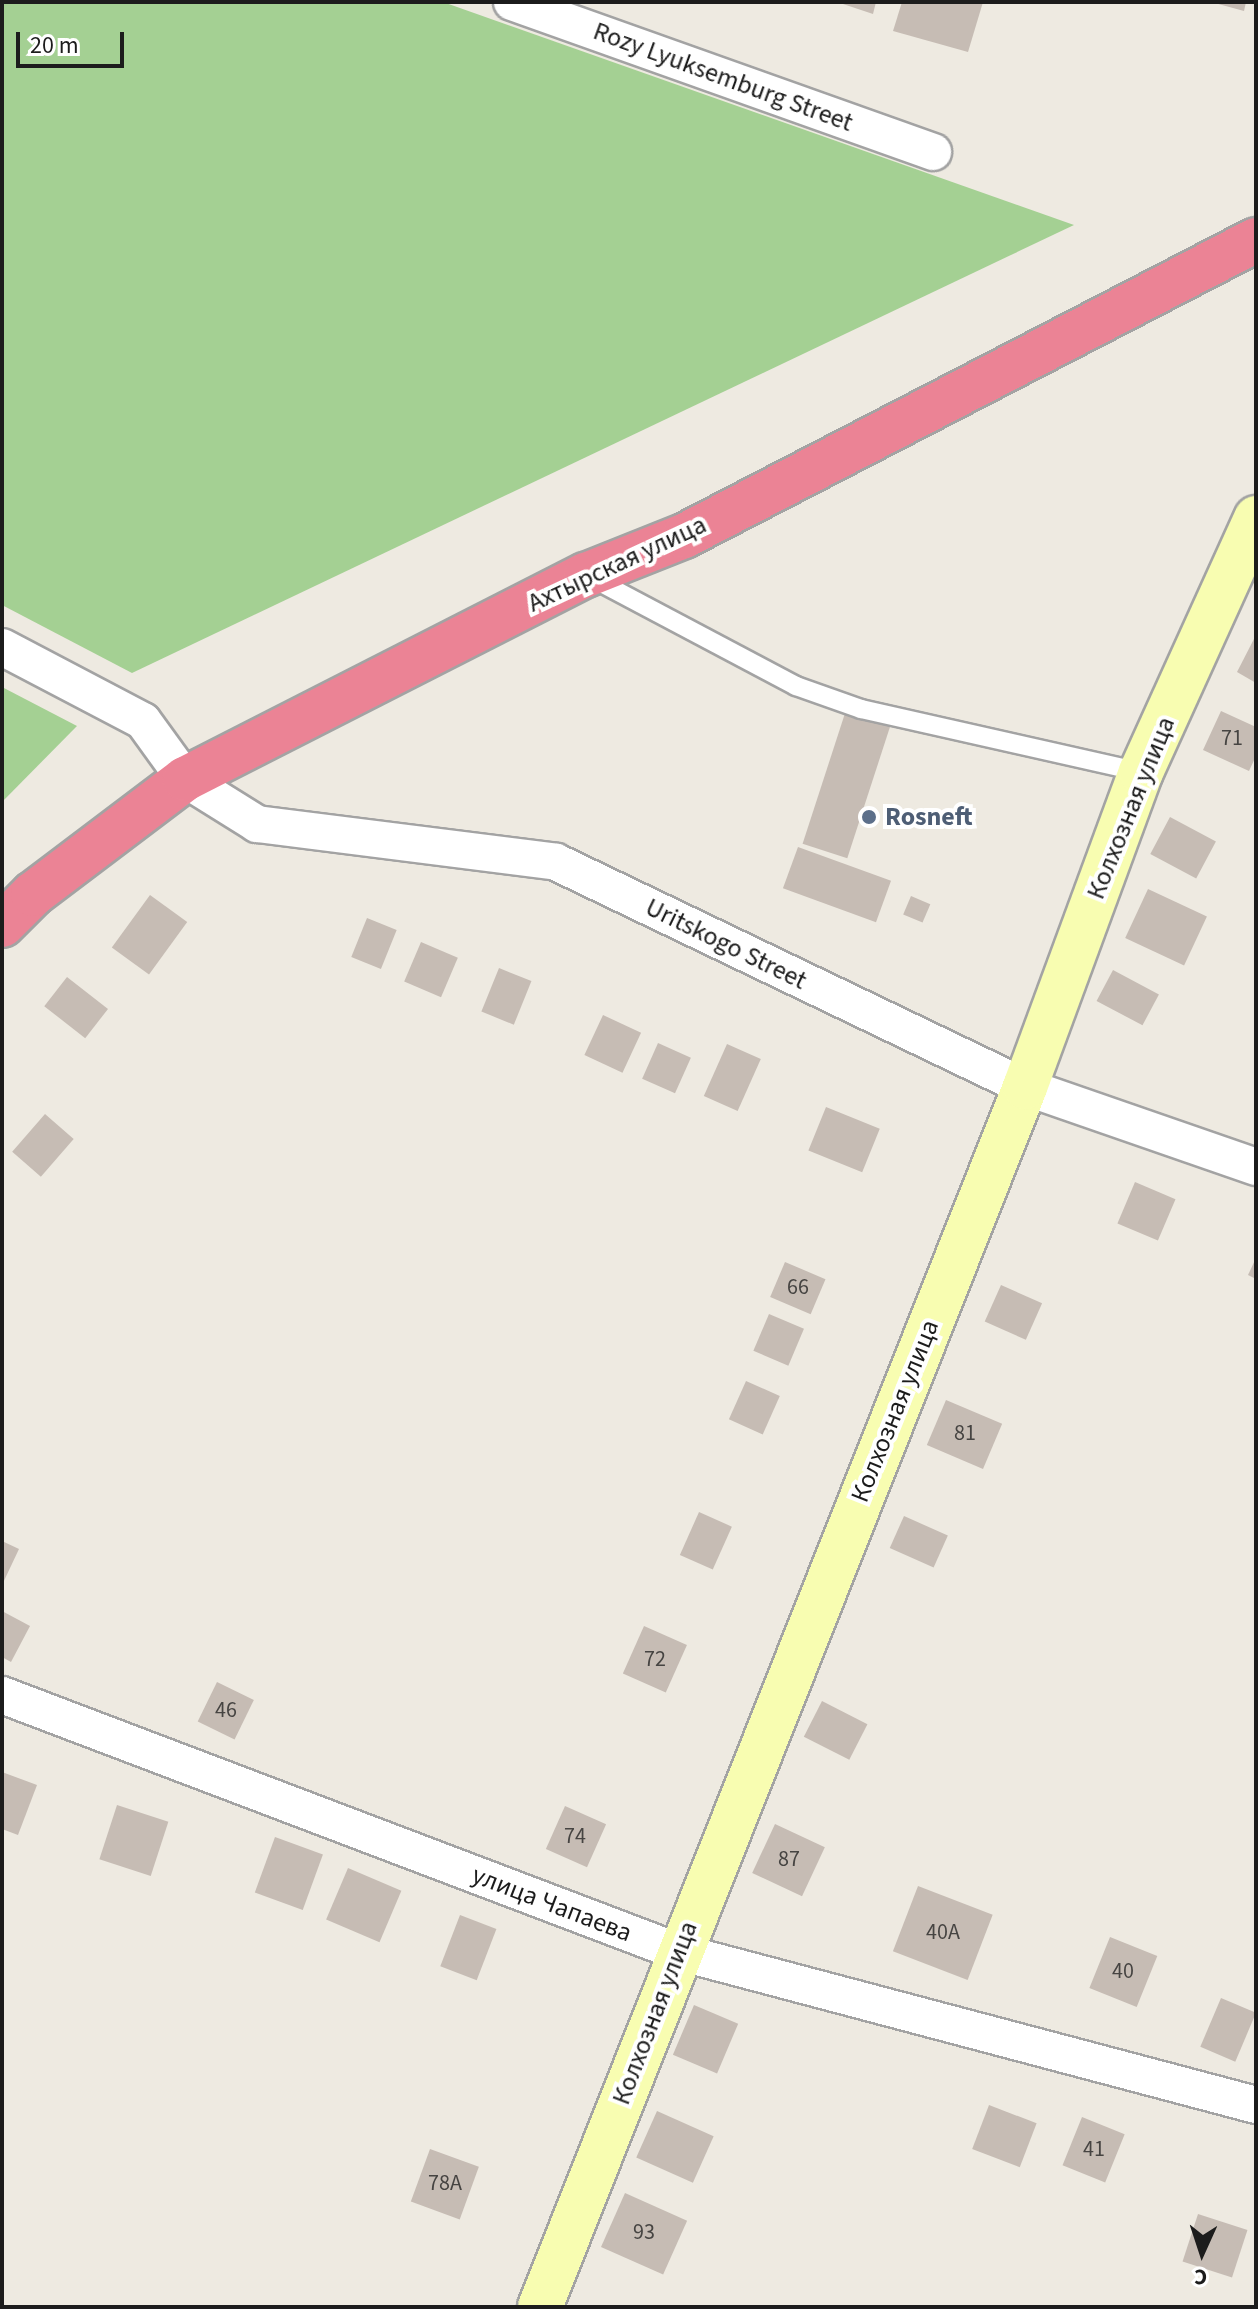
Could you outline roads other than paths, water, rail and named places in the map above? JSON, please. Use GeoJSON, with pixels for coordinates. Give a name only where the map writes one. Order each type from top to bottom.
{"type":"FeatureCollection","features":[{"type":"Feature","properties":{"kind":"highway","name":"Ахтырская улица"},"geometry":{"type":"LineString","coordinates":[[2,925],[33,894],[185,779],[586,575],[698,529],[1256,240]]}},
{"type":"Feature","properties":{"kind":"street","name":"Rozy Lyuksemburg Street"},"geometry":{"type":"LineString","coordinates":[[512,2],[933,152]]}},
{"type":"Feature","properties":{"kind":"street","name":"Колхозная улица"},"geometry":{"type":"LineString","coordinates":[[540,2307],[1025,1087],[1141,772],[1256,518]]}},
{"type":"Feature","properties":{"kind":"street"},"geometry":{"type":"LineString","coordinates":[[2,647],[143,721],[185,779]]}},
{"type":"Feature","properties":{"kind":"street","name":"Uritskogo Street"},"geometry":{"type":"LineString","coordinates":[[185,779],[257,824],[556,862],[1025,1087],[1256,1167]]}},
{"type":"Feature","properties":{"kind":"street","name":"улица Чапаева"},"geometry":{"type":"LineString","coordinates":[[2,1695],[679,1952],[1256,2105]]}},
{"type":"Feature","properties":{"kind":"lane"},"geometry":{"type":"LineString","coordinates":[[586,575],[822,695],[861,709],[1141,772]]}},
{"type":"Feature","properties":{"kind":"place","name":"Rosneft"},"geometry":{"type":"Point","coordinates":[869,817]}}]}
